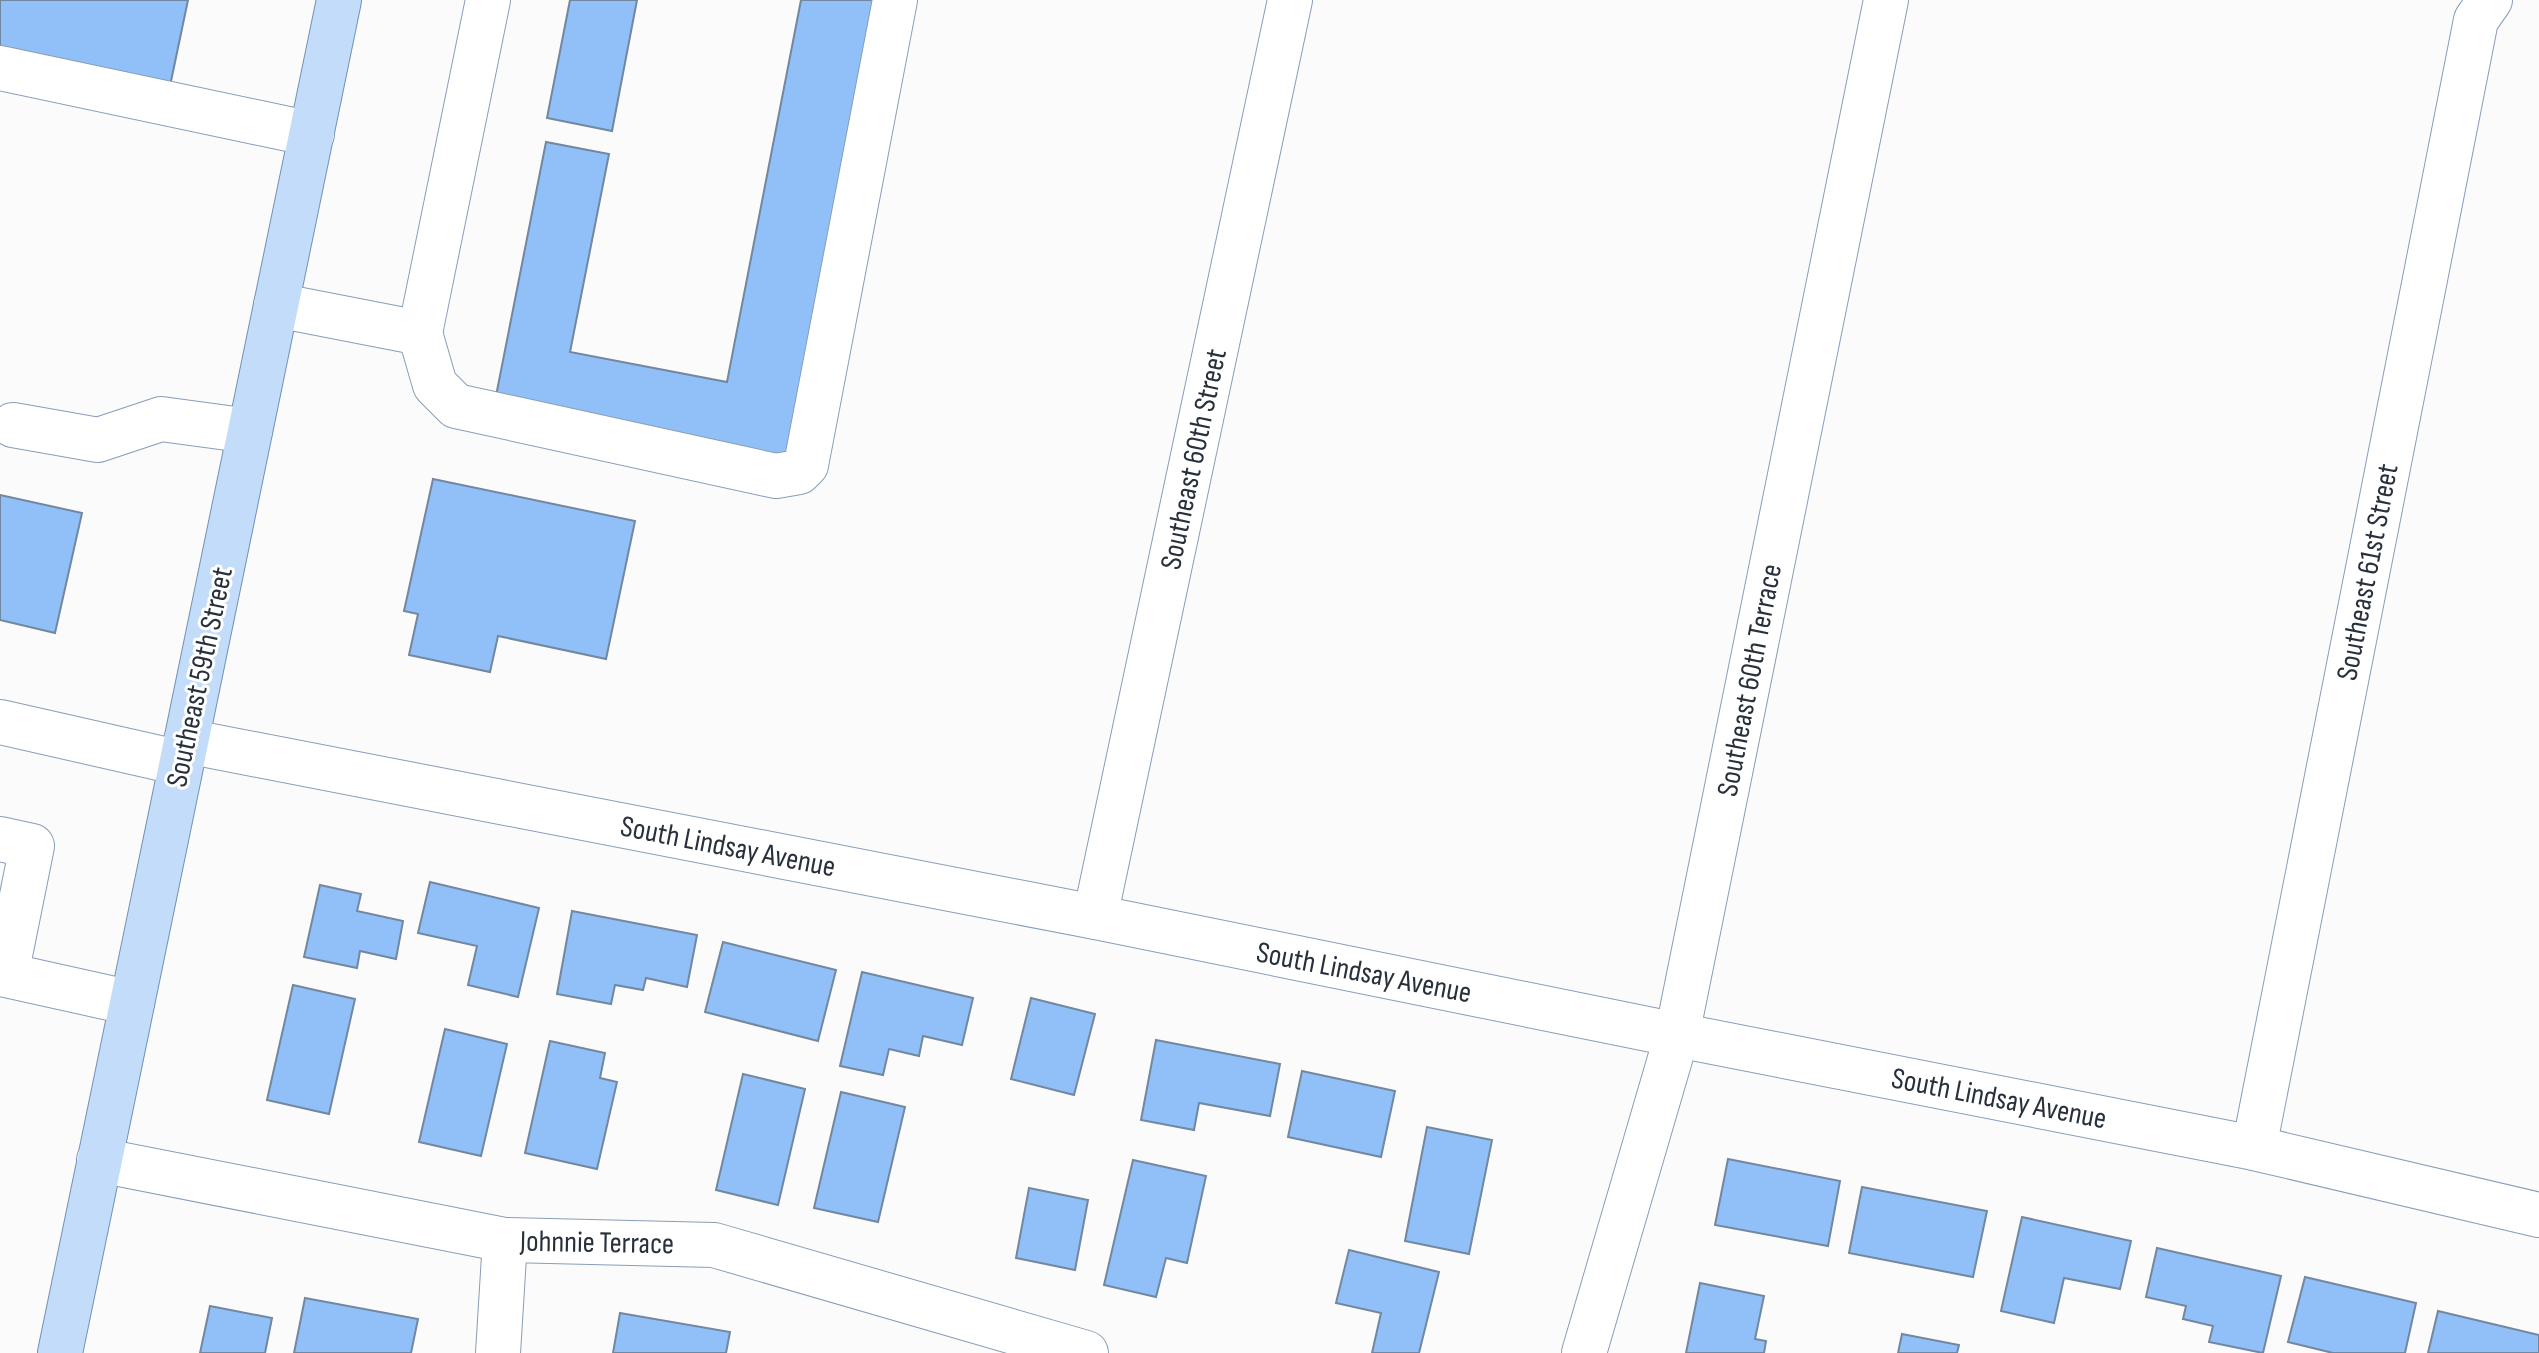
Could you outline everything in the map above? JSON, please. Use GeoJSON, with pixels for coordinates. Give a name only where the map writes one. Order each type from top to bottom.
{"type":"FeatureCollection","features":[{"type":"Feature","properties":{"kind":"main road","name":"Southeast 59th Street"},"geometry":{"type":"LineString","coordinates":[[60,1353],[339,0]]}},
{"type":"Feature","properties":{"kind":"street"},"geometry":{"type":"LineString","coordinates":[[488,0],[420,333],[435,385],[456,406],[776,476],[799,472],[806,465],[895,0]]}},
{"type":"Feature","properties":{"kind":"street","name":"Southeast 60th Street"},"geometry":{"type":"LineString","coordinates":[[1095,917],[1290,0]]}},
{"type":"Feature","properties":{"kind":"street","name":"Southeast 60th Terrace"},"geometry":{"type":"LineString","coordinates":[[1584,1353],[1677,1035],[1886,0]]}},
{"type":"Feature","properties":{"kind":"street","name":"Southeast 61st Street"},"geometry":{"type":"LineString","coordinates":[[2254,1148],[2476,20],[2490,0]]}},
{"type":"Feature","properties":{"kind":"street"},"geometry":{"type":"LineString","coordinates":[[0,68],[312,134]]}},
{"type":"Feature","properties":{"kind":"street"},"geometry":{"type":"LineString","coordinates":[[276,305],[420,333]]}},
{"type":"Feature","properties":{"kind":"street"},"geometry":{"type":"LineString","coordinates":[[13,425],[98,440],[161,419],[250,431]]}},
{"type":"Feature","properties":{"kind":"street","name":"South Lindsay Avenue"},"geometry":{"type":"LineString","coordinates":[[0,722],[184,752],[1095,917],[2254,1148],[2539,1215]]}},
{"type":"Feature","properties":{"kind":"street"},"geometry":{"type":"LineString","coordinates":[[0,839],[32,846],[8,924],[3,989],[132,1003]]}},
{"type":"Feature","properties":{"kind":"street","name":"Johnnie Terrace"},"geometry":{"type":"LineString","coordinates":[[99,1160],[505,1240],[714,1245],[1086,1353]]}},
{"type":"Feature","properties":{"kind":"street"},"geometry":{"type":"LineString","coordinates":[[498,1353],[505,1240]]}},
{"type":"Feature","properties":{"kind":"building"},"geometry":{"type":"Polygon","coordinates":[[[0,0],[188,0],[170,86],[0,51],[0,0]]]}},
{"type":"Feature","properties":{"kind":"building"},"geometry":{"type":"Polygon","coordinates":[[[570,0],[637,0],[612,131],[547,118],[570,0]]]}},
{"type":"Feature","properties":{"kind":"building"},"geometry":{"type":"Polygon","coordinates":[[[801,0],[883,0],[798,460],[495,401],[546,142],[609,154],[570,352],[727,382],[801,0]]]}},
{"type":"Feature","properties":{"kind":"building"},"geometry":{"type":"Polygon","coordinates":[[[433,479],[635,521],[606,659],[498,636],[490,672],[409,655],[418,614],[404,611],[433,479]]]}},
{"type":"Feature","properties":{"kind":"building"},"geometry":{"type":"Polygon","coordinates":[[[0,495],[82,513],[55,633],[0,620],[0,495]]]}},
{"type":"Feature","properties":{"kind":"building"},"geometry":{"type":"Polygon","coordinates":[[[430,882],[539,908],[518,997],[468,985],[477,946],[418,933],[430,882]]]}},
{"type":"Feature","properties":{"kind":"building"},"geometry":{"type":"Polygon","coordinates":[[[320,885],[361,894],[357,911],[403,921],[396,959],[360,951],[357,968],[304,957],[320,885]]]}},
{"type":"Feature","properties":{"kind":"building"},"geometry":{"type":"Polygon","coordinates":[[[572,911],[697,935],[687,987],[646,978],[643,990],[615,985],[611,1004],[557,994],[572,911]]]}},
{"type":"Feature","properties":{"kind":"building"},"geometry":{"type":"Polygon","coordinates":[[[723,942],[836,970],[818,1041],[705,1012],[723,942]]]}},
{"type":"Feature","properties":{"kind":"building"},"geometry":{"type":"Polygon","coordinates":[[[862,972],[973,998],[962,1045],[923,1036],[919,1056],[889,1049],[883,1075],[840,1066],[862,972]]]}},
{"type":"Feature","properties":{"kind":"building"},"geometry":{"type":"Polygon","coordinates":[[[293,985],[355,999],[329,1114],[267,1100],[293,985]]]}},
{"type":"Feature","properties":{"kind":"building"},"geometry":{"type":"Polygon","coordinates":[[[1031,998],[1095,1014],[1074,1095],[1011,1079],[1031,998]]]}},
{"type":"Feature","properties":{"kind":"building"},"geometry":{"type":"Polygon","coordinates":[[[445,1029],[507,1044],[481,1156],[419,1142],[445,1029]]]}},
{"type":"Feature","properties":{"kind":"building"},"geometry":{"type":"Polygon","coordinates":[[[1156,1040],[1280,1064],[1270,1116],[1199,1103],[1194,1130],[1141,1120],[1156,1040]]]}},
{"type":"Feature","properties":{"kind":"building"},"geometry":{"type":"Polygon","coordinates":[[[550,1041],[605,1053],[600,1078],[617,1082],[597,1169],[525,1153],[550,1041]]]}},
{"type":"Feature","properties":{"kind":"building"},"geometry":{"type":"Polygon","coordinates":[[[1302,1071],[1395,1091],[1381,1157],[1288,1137],[1302,1071]]]}},
{"type":"Feature","properties":{"kind":"building"},"geometry":{"type":"Polygon","coordinates":[[[743,1074],[805,1089],[778,1205],[716,1190],[743,1074]]]}},
{"type":"Feature","properties":{"kind":"building"},"geometry":{"type":"Polygon","coordinates":[[[841,1092],[905,1107],[878,1222],[814,1208],[841,1092]]]}},
{"type":"Feature","properties":{"kind":"building"},"geometry":{"type":"Polygon","coordinates":[[[1427,1127],[1492,1140],[1469,1254],[1405,1241],[1427,1127]]]}},
{"type":"Feature","properties":{"kind":"building"},"geometry":{"type":"Polygon","coordinates":[[[1728,1159],[1840,1181],[1828,1246],[1715,1225],[1728,1159]]]}},
{"type":"Feature","properties":{"kind":"building"},"geometry":{"type":"Polygon","coordinates":[[[1133,1160],[1206,1176],[1187,1263],[1166,1258],[1156,1297],[1104,1285],[1133,1160]]]}},
{"type":"Feature","properties":{"kind":"building"},"geometry":{"type":"Polygon","coordinates":[[[1862,1187],[1987,1211],[1973,1277],[1849,1253],[1862,1187]]]}},
{"type":"Feature","properties":{"kind":"building"},"geometry":{"type":"Polygon","coordinates":[[[1029,1188],[1088,1200],[1075,1270],[1016,1258],[1029,1188]]]}},
{"type":"Feature","properties":{"kind":"building"},"geometry":{"type":"Polygon","coordinates":[[[2022,1217],[2131,1241],[2120,1289],[2064,1278],[2054,1323],[2001,1311],[2022,1217]]]}},
{"type":"Feature","properties":{"kind":"building"},"geometry":{"type":"Polygon","coordinates":[[[2157,1248],[2281,1276],[2263,1353],[2209,1342],[2213,1326],[2183,1319],[2186,1306],[2146,1297],[2157,1248]]]}},
{"type":"Feature","properties":{"kind":"building"},"geometry":{"type":"Polygon","coordinates":[[[1349,1250],[1439,1272],[1419,1353],[1372,1353],[1381,1313],[1336,1303],[1349,1250]]]}},
{"type":"Feature","properties":{"kind":"building"},"geometry":{"type":"Polygon","coordinates":[[[2305,1277],[2416,1303],[2405,1353],[2333,1353],[2288,1342],[2305,1277]]]}},
{"type":"Feature","properties":{"kind":"building"},"geometry":{"type":"Polygon","coordinates":[[[1700,1283],[1764,1296],[1755,1339],[1766,1341],[1764,1353],[1686,1353],[1700,1283]]]}},
{"type":"Feature","properties":{"kind":"building"},"geometry":{"type":"Polygon","coordinates":[[[305,1298],[418,1319],[411,1353],[294,1353],[305,1298]]]}},
{"type":"Feature","properties":{"kind":"building"},"geometry":{"type":"Polygon","coordinates":[[[210,1306],[272,1318],[265,1353],[200,1353],[210,1306]]]}},
{"type":"Feature","properties":{"kind":"building"},"geometry":{"type":"Polygon","coordinates":[[[2438,1311],[2539,1335],[2539,1353],[2428,1353],[2438,1311]]]}},
{"type":"Feature","properties":{"kind":"building"},"geometry":{"type":"Polygon","coordinates":[[[620,1313],[730,1332],[726,1353],[613,1353],[620,1313]]]}},
{"type":"Feature","properties":{"kind":"building"},"geometry":{"type":"Polygon","coordinates":[[[1902,1334],[1959,1345],[1957,1353],[1898,1353],[1902,1334]]]}}]}
